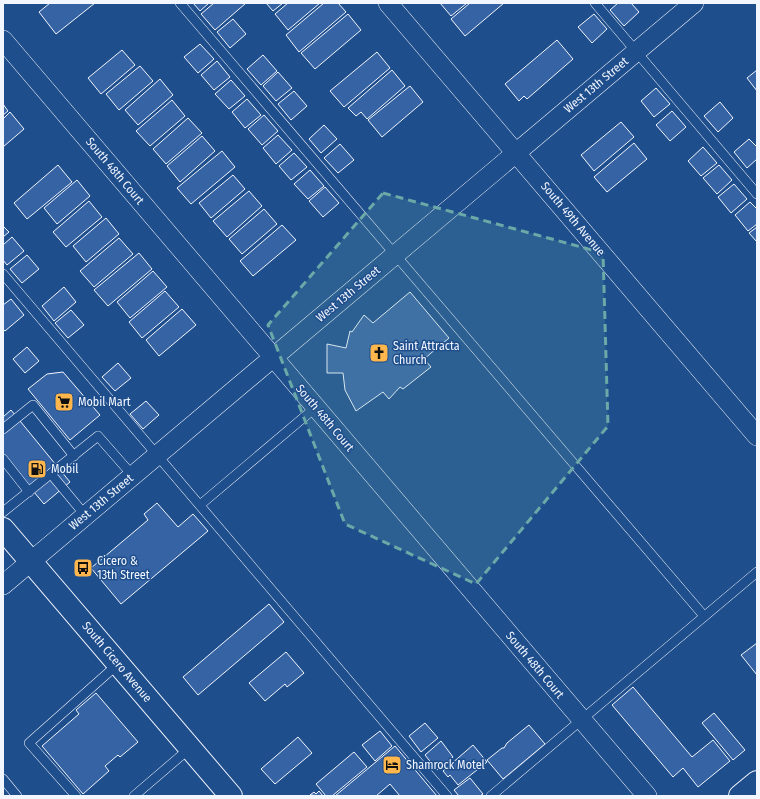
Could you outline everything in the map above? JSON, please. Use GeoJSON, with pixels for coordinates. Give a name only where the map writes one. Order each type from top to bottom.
{"type":"FeatureCollection","features":[{"type":"Feature","properties":{"kind":"main road","name":"South Cicero Avenue"},"geometry":{"type":"LineString","coordinates":[[3,529],[231,796]]}},
{"type":"Feature","properties":{"kind":"main road"},"geometry":{"type":"LineString","coordinates":[[740,796],[757,782]]}},
{"type":"Feature","properties":{"kind":"street","name":"South 49th Avenue"},"geometry":{"type":"LineString","coordinates":[[388,3],[757,436]]}},
{"type":"Feature","properties":{"kind":"street","name":"West 13th Street"},"geometry":{"type":"LineString","coordinates":[[3,584],[694,3]]}},
{"type":"Feature","properties":{"kind":"street","name":"South 48th Court"},"geometry":{"type":"LineString","coordinates":[[3,40],[648,796]]}},
{"type":"Feature","properties":{"kind":"lane"},"geometry":{"type":"LineString","coordinates":[[180,3],[704,616]]}},
{"type":"Feature","properties":{"kind":"lane"},"geometry":{"type":"LineString","coordinates":[[595,3],[757,194]]}},
{"type":"Feature","properties":{"kind":"lane"},"geometry":{"type":"LineString","coordinates":[[3,274],[447,796]]}},
{"type":"Feature","properties":{"kind":"lane"},"geometry":{"type":"LineString","coordinates":[[3,429],[33,405],[74,456]]}},
{"type":"Feature","properties":{"kind":"lane"},"geometry":{"type":"LineString","coordinates":[[200,505],[316,407]]}},
{"type":"Feature","properties":{"kind":"lane"},"geometry":{"type":"LineString","coordinates":[[3,512],[98,436],[133,476]]}},
{"type":"Feature","properties":{"kind":"lane"},"geometry":{"type":"LineString","coordinates":[[3,459],[29,492]]}},
{"type":"Feature","properties":{"kind":"lane"},"geometry":{"type":"LineString","coordinates":[[51,474],[85,515]]}},
{"type":"Feature","properties":{"kind":"lane"},"geometry":{"type":"LineString","coordinates":[[491,796],[757,572]]}},
{"type":"Feature","properties":{"kind":"lane"},"geometry":{"type":"LineString","coordinates":[[76,796],[29,743],[118,664]]}},
{"type":"Feature","properties":{"kind":"lane"},"geometry":{"type":"LineString","coordinates":[[134,796],[190,748]]}},
{"type":"Feature","properties":{"kind":"lane"},"geometry":{"type":"LineString","coordinates":[[3,780],[13,795]]}},
{"type":"Feature","properties":{"kind":"highlighted area"},"geometry":{"type":"Polygon","coordinates":[[[383,193],[603,253],[608,426],[476,584],[345,524],[268,325],[383,193]]]}},
{"type":"Feature","properties":{"kind":"building"},"geometry":{"type":"Polygon","coordinates":[[[50,3],[95,3],[56,34],[39,12],[50,3]]]}},
{"type":"Feature","properties":{"kind":"building"},"geometry":{"type":"Polygon","coordinates":[[[193,3],[209,3],[200,11],[193,3]]]}},
{"type":"Feature","properties":{"kind":"building"},"geometry":{"type":"Polygon","coordinates":[[[214,3],[246,3],[215,30],[201,14],[214,3]]]}},
{"type":"Feature","properties":{"kind":"building"},"geometry":{"type":"Polygon","coordinates":[[[266,3],[283,3],[273,11],[266,3]]]}},
{"type":"Feature","properties":{"kind":"building"},"geometry":{"type":"Polygon","coordinates":[[[288,3],[320,3],[288,30],[275,14],[288,3]]]}},
{"type":"Feature","properties":{"kind":"building"},"geometry":{"type":"Polygon","coordinates":[[[324,3],[338,3],[346,12],[299,52],[286,35],[324,3]]]}},
{"type":"Feature","properties":{"kind":"building"},"geometry":{"type":"Polygon","coordinates":[[[440,3],[467,3],[451,16],[440,3]]]}},
{"type":"Feature","properties":{"kind":"building"},"geometry":{"type":"Polygon","coordinates":[[[470,3],[504,3],[465,36],[451,19],[470,3]]]}},
{"type":"Feature","properties":{"kind":"building"},"geometry":{"type":"Polygon","coordinates":[[[618,3],[631,3],[639,12],[624,26],[610,10],[618,3]]]}},
{"type":"Feature","properties":{"kind":"building"},"geometry":{"type":"Polygon","coordinates":[[[348,14],[361,30],[315,69],[301,53],[348,14]]]}},
{"type":"Feature","properties":{"kind":"building"},"geometry":{"type":"Polygon","coordinates":[[[594,14],[607,29],[592,43],[578,27],[594,14]]]}},
{"type":"Feature","properties":{"kind":"building"},"geometry":{"type":"Polygon","coordinates":[[[233,19],[246,34],[230,48],[217,32],[233,19]]]}},
{"type":"Feature","properties":{"kind":"building"},"geometry":{"type":"Polygon","coordinates":[[[557,40],[573,59],[527,99],[524,96],[519,101],[505,84],[557,40]]]}},
{"type":"Feature","properties":{"kind":"building"},"geometry":{"type":"Polygon","coordinates":[[[200,44],[214,59],[198,73],[184,57],[200,44]]]}},
{"type":"Feature","properties":{"kind":"building"},"geometry":{"type":"Polygon","coordinates":[[[122,50],[135,65],[101,94],[88,78],[122,50]]]}},
{"type":"Feature","properties":{"kind":"building"},"geometry":{"type":"Polygon","coordinates":[[[377,52],[390,68],[344,107],[330,91],[377,52]]]}},
{"type":"Feature","properties":{"kind":"building"},"geometry":{"type":"Polygon","coordinates":[[[263,55],[277,71],[261,85],[247,69],[263,55]]]}},
{"type":"Feature","properties":{"kind":"building"},"geometry":{"type":"Polygon","coordinates":[[[217,61],[230,77],[214,90],[201,75],[217,61]]]}},
{"type":"Feature","properties":{"kind":"building"},"geometry":{"type":"Polygon","coordinates":[[[140,66],[153,81],[119,110],[106,94],[140,66]]]}},
{"type":"Feature","properties":{"kind":"building"},"geometry":{"type":"Polygon","coordinates":[[[392,70],[405,86],[367,119],[361,112],[356,116],[348,108],[392,70]]]}},
{"type":"Feature","properties":{"kind":"building"},"geometry":{"type":"Polygon","coordinates":[[[757,70],[757,91],[747,78],[757,70]]]}},
{"type":"Feature","properties":{"kind":"building"},"geometry":{"type":"Polygon","coordinates":[[[278,72],[292,88],[276,101],[263,86],[278,72]]]}},
{"type":"Feature","properties":{"kind":"building"},"geometry":{"type":"Polygon","coordinates":[[[160,79],[173,95],[138,125],[125,110],[160,79]]]}},
{"type":"Feature","properties":{"kind":"building"},"geometry":{"type":"Polygon","coordinates":[[[231,80],[245,96],[229,109],[215,94],[231,80]]]}},
{"type":"Feature","properties":{"kind":"building"},"geometry":{"type":"Polygon","coordinates":[[[410,86],[423,102],[382,137],[368,120],[410,86]]]}},
{"type":"Feature","properties":{"kind":"building"},"geometry":{"type":"Polygon","coordinates":[[[656,88],[670,104],[654,117],[641,101],[656,88]]]}},
{"type":"Feature","properties":{"kind":"building"},"geometry":{"type":"Polygon","coordinates":[[[294,91],[307,106],[291,120],[278,104],[294,91]]]}},
{"type":"Feature","properties":{"kind":"building"},"geometry":{"type":"Polygon","coordinates":[[[247,99],[261,115],[245,128],[232,112],[247,99]]]}},
{"type":"Feature","properties":{"kind":"building"},"geometry":{"type":"Polygon","coordinates":[[[172,100],[185,116],[150,146],[136,131],[172,100]]]}},
{"type":"Feature","properties":{"kind":"building"},"geometry":{"type":"Polygon","coordinates":[[[720,102],[733,118],[718,132],[704,116],[720,102]]]}},
{"type":"Feature","properties":{"kind":"building"},"geometry":{"type":"Polygon","coordinates":[[[3,104],[8,111],[3,115],[3,104]]]}},
{"type":"Feature","properties":{"kind":"building"},"geometry":{"type":"Polygon","coordinates":[[[672,111],[686,127],[670,141],[656,125],[672,111]]]}},
{"type":"Feature","properties":{"kind":"building"},"geometry":{"type":"Polygon","coordinates":[[[10,112],[24,129],[3,147],[3,119],[10,112]]]}},
{"type":"Feature","properties":{"kind":"building"},"geometry":{"type":"Polygon","coordinates":[[[264,115],[278,131],[262,145],[248,129],[264,115]]]}},
{"type":"Feature","properties":{"kind":"building"},"geometry":{"type":"Polygon","coordinates":[[[188,118],[202,133],[166,164],[153,149],[188,118]]]}},
{"type":"Feature","properties":{"kind":"building"},"geometry":{"type":"Polygon","coordinates":[[[621,122],[634,137],[594,171],[581,155],[621,122]]]}},
{"type":"Feature","properties":{"kind":"building"},"geometry":{"type":"Polygon","coordinates":[[[324,125],[337,139],[321,153],[309,139],[324,125]]]}},
{"type":"Feature","properties":{"kind":"building"},"geometry":{"type":"Polygon","coordinates":[[[278,135],[292,150],[276,164],[263,148],[278,135]]]}},
{"type":"Feature","properties":{"kind":"building"},"geometry":{"type":"Polygon","coordinates":[[[202,136],[215,151],[180,182],[167,166],[202,136]]]}},
{"type":"Feature","properties":{"kind":"building"},"geometry":{"type":"Polygon","coordinates":[[[749,139],[757,147],[757,159],[747,168],[734,152],[749,139]]]}},
{"type":"Feature","properties":{"kind":"building"},"geometry":{"type":"Polygon","coordinates":[[[634,143],[647,159],[607,192],[594,177],[634,143]]]}},
{"type":"Feature","properties":{"kind":"building"},"geometry":{"type":"Polygon","coordinates":[[[340,144],[354,160],[338,173],[324,158],[340,144]]]}},
{"type":"Feature","properties":{"kind":"building"},"geometry":{"type":"Polygon","coordinates":[[[703,147],[717,163],[701,176],[688,161],[703,147]]]}},
{"type":"Feature","properties":{"kind":"building"},"geometry":{"type":"Polygon","coordinates":[[[222,151],[235,167],[191,204],[177,188],[222,151]]]}},
{"type":"Feature","properties":{"kind":"building"},"geometry":{"type":"Polygon","coordinates":[[[294,153],[307,167],[291,180],[279,166],[294,153]]]}},
{"type":"Feature","properties":{"kind":"building"},"geometry":{"type":"Polygon","coordinates":[[[58,165],[72,182],[27,219],[14,203],[58,165]]]}},
{"type":"Feature","properties":{"kind":"building"},"geometry":{"type":"Polygon","coordinates":[[[719,165],[732,180],[717,194],[703,178],[719,165]]]}},
{"type":"Feature","properties":{"kind":"building"},"geometry":{"type":"Polygon","coordinates":[[[310,170],[324,186],[308,199],[294,184],[310,170]]]}},
{"type":"Feature","properties":{"kind":"building"},"geometry":{"type":"Polygon","coordinates":[[[233,175],[245,189],[211,218],[199,203],[233,175]]]}},
{"type":"Feature","properties":{"kind":"building"},"geometry":{"type":"Polygon","coordinates":[[[77,180],[90,196],[57,224],[44,208],[77,180]]]}},
{"type":"Feature","properties":{"kind":"building"},"geometry":{"type":"Polygon","coordinates":[[[734,184],[747,199],[731,213],[718,197],[734,184]]]}},
{"type":"Feature","properties":{"kind":"building"},"geometry":{"type":"Polygon","coordinates":[[[325,187],[339,203],[323,217],[309,201],[325,187]]]}},
{"type":"Feature","properties":{"kind":"building"},"geometry":{"type":"Polygon","coordinates":[[[249,191],[262,206],[227,237],[213,221],[249,191]]]}},
{"type":"Feature","properties":{"kind":"building"},"geometry":{"type":"Polygon","coordinates":[[[89,201],[102,217],[66,247],[53,232],[89,201]]]}},
{"type":"Feature","properties":{"kind":"building"},"geometry":{"type":"Polygon","coordinates":[[[750,202],[757,209],[757,224],[748,231],[735,215],[750,202]]]}},
{"type":"Feature","properties":{"kind":"building"},"geometry":{"type":"Polygon","coordinates":[[[264,209],[277,224],[242,254],[229,239],[264,209]]]}},
{"type":"Feature","properties":{"kind":"building"},"geometry":{"type":"Polygon","coordinates":[[[106,218],[119,234],[86,262],[73,246],[106,218]]]}},
{"type":"Feature","properties":{"kind":"building"},"geometry":{"type":"Polygon","coordinates":[[[282,225],[296,240],[253,276],[240,261],[282,225]]]}},
{"type":"Feature","properties":{"kind":"building"},"geometry":{"type":"Polygon","coordinates":[[[3,226],[9,232],[3,237],[3,226]]]}},
{"type":"Feature","properties":{"kind":"building"},"geometry":{"type":"Polygon","coordinates":[[[757,227],[757,242],[749,233],[757,227]]]}},
{"type":"Feature","properties":{"kind":"building"},"geometry":{"type":"Polygon","coordinates":[[[12,237],[24,251],[7,265],[3,260],[3,245],[12,237]]]}},
{"type":"Feature","properties":{"kind":"building"},"geometry":{"type":"Polygon","coordinates":[[[119,238],[133,254],[94,287],[80,271],[119,238]]]}},
{"type":"Feature","properties":{"kind":"building"},"geometry":{"type":"Polygon","coordinates":[[[139,253],[152,269],[108,306],[94,290],[139,253]]]}},
{"type":"Feature","properties":{"kind":"building"},"geometry":{"type":"Polygon","coordinates":[[[27,255],[39,269],[22,283],[10,269],[27,255]]]}},
{"type":"Feature","properties":{"kind":"building"},"geometry":{"type":"Polygon","coordinates":[[[153,271],[167,287],[130,318],[117,302],[153,271]]]}},
{"type":"Feature","properties":{"kind":"building"},"geometry":{"type":"Polygon","coordinates":[[[64,287],[76,302],[54,321],[42,306],[64,287]]]}},
{"type":"Feature","properties":{"kind":"building"},"geometry":{"type":"Polygon","coordinates":[[[165,291],[179,307],[142,338],[129,322],[165,291]]]}},
{"type":"Feature","properties":{"kind":"building","name":"Saint Attracta Church"},"geometry":{"type":"Polygon","coordinates":[[[410,292],[449,338],[424,359],[431,367],[403,389],[400,387],[389,399],[383,392],[356,411],[345,390],[343,373],[327,373],[327,344],[346,348],[350,331],[352,332],[364,315],[373,323],[410,292]]]}},
{"type":"Feature","properties":{"kind":"building"},"geometry":{"type":"Polygon","coordinates":[[[11,299],[24,315],[5,331],[3,329],[3,305],[11,299]]]}},
{"type":"Feature","properties":{"kind":"building"},"geometry":{"type":"Polygon","coordinates":[[[182,309],[196,325],[159,356],[146,340],[182,309]]]}},
{"type":"Feature","properties":{"kind":"building"},"geometry":{"type":"Polygon","coordinates":[[[71,310],[84,325],[68,338],[55,323],[71,310]]]}},
{"type":"Feature","properties":{"kind":"building"},"geometry":{"type":"Polygon","coordinates":[[[27,347],[39,361],[25,373],[13,359],[27,347]]]}},
{"type":"Feature","properties":{"kind":"building"},"geometry":{"type":"Polygon","coordinates":[[[118,363],[131,378],[115,391],[102,377],[118,363]]]}},
{"type":"Feature","properties":{"kind":"building","name":"Mobil Mart"},"geometry":{"type":"Polygon","coordinates":[[[63,372],[100,415],[70,440],[28,389],[47,374],[63,372]]]}},
{"type":"Feature","properties":{"kind":"building"},"geometry":{"type":"Polygon","coordinates":[[[146,401],[159,415],[143,429],[130,414],[146,401]]]}},
{"type":"Feature","properties":{"kind":"building","name":"Mobil"},"geometry":{"type":"Polygon","coordinates":[[[11,410],[70,482],[44,504],[3,455],[3,417],[11,410]]]}},
{"type":"Feature","properties":{"kind":"building"},"geometry":{"type":"Polygon","coordinates":[[[157,503],[178,527],[193,514],[208,531],[121,604],[91,568],[148,520],[144,514],[157,503]]]}},
{"type":"Feature","properties":{"kind":"building"},"geometry":{"type":"Polygon","coordinates":[[[269,604],[284,622],[198,695],[183,677],[269,604]]]}},
{"type":"Feature","properties":{"kind":"building"},"geometry":{"type":"Polygon","coordinates":[[[757,643],[757,675],[741,655],[757,643]]]}},
{"type":"Feature","properties":{"kind":"building"},"geometry":{"type":"Polygon","coordinates":[[[286,652],[304,673],[287,687],[285,684],[265,701],[249,683],[286,652]]]}},
{"type":"Feature","properties":{"kind":"building"},"geometry":{"type":"Polygon","coordinates":[[[633,687],[692,757],[713,740],[730,761],[698,787],[683,768],[673,777],[612,705],[633,687]]]}},
{"type":"Feature","properties":{"kind":"building"},"geometry":{"type":"Polygon","coordinates":[[[96,693],[138,742],[120,757],[118,755],[105,766],[109,771],[83,794],[42,746],[79,714],[76,710],[96,693]]]}},
{"type":"Feature","properties":{"kind":"building"},"geometry":{"type":"Polygon","coordinates":[[[714,713],[745,750],[733,760],[702,723],[714,713]]]}},
{"type":"Feature","properties":{"kind":"building"},"geometry":{"type":"Polygon","coordinates":[[[425,723],[438,738],[421,752],[409,736],[425,723]]]}},
{"type":"Feature","properties":{"kind":"building"},"geometry":{"type":"Polygon","coordinates":[[[529,725],[545,744],[503,779],[487,760],[504,748],[507,743],[529,725]]]}},
{"type":"Feature","properties":{"kind":"building"},"geometry":{"type":"Polygon","coordinates":[[[380,731],[392,746],[375,761],[362,745],[380,731]]]}},
{"type":"Feature","properties":{"kind":"building"},"geometry":{"type":"Polygon","coordinates":[[[298,737],[312,753],[275,784],[261,769],[298,737]]]}},
{"type":"Feature","properties":{"kind":"building"},"geometry":{"type":"Polygon","coordinates":[[[441,741],[453,757],[437,770],[425,755],[441,741]]]}},
{"type":"Feature","properties":{"kind":"building"},"geometry":{"type":"Polygon","coordinates":[[[473,745],[487,762],[458,785],[450,775],[448,777],[443,771],[473,745]]]}},
{"type":"Feature","properties":{"kind":"building","name":"Shamrock Motel"},"geometry":{"type":"Polygon","coordinates":[[[395,746],[437,796],[400,796],[390,784],[376,796],[335,796],[395,746]]]}},
{"type":"Feature","properties":{"kind":"building"},"geometry":{"type":"Polygon","coordinates":[[[354,752],[367,767],[332,796],[326,796],[316,784],[354,752]]]}},
{"type":"Feature","properties":{"kind":"building"},"geometry":{"type":"Polygon","coordinates":[[[470,778],[483,794],[480,796],[459,796],[454,790],[470,778]]]}},
{"type":"Feature","properties":{"kind":"building"},"geometry":{"type":"Polygon","coordinates":[[[319,791],[323,796],[310,795],[314,792],[316,794],[319,791]]]}},
{"type":"Feature","properties":{"kind":"place","name":"Saint Attracta Church"},"geometry":{"type":"Point","coordinates":[379,353]}},
{"type":"Feature","properties":{"kind":"place","name":"Mobil Mart"},"geometry":{"type":"Point","coordinates":[64,402]}},
{"type":"Feature","properties":{"kind":"place","name":"Mobil"},"geometry":{"type":"Point","coordinates":[37,469]}},
{"type":"Feature","properties":{"kind":"place","name":"Cicero & 13th Street"},"geometry":{"type":"Point","coordinates":[83,568]}},
{"type":"Feature","properties":{"kind":"place","name":"Shamrock Motel"},"geometry":{"type":"Point","coordinates":[392,765]}}]}
